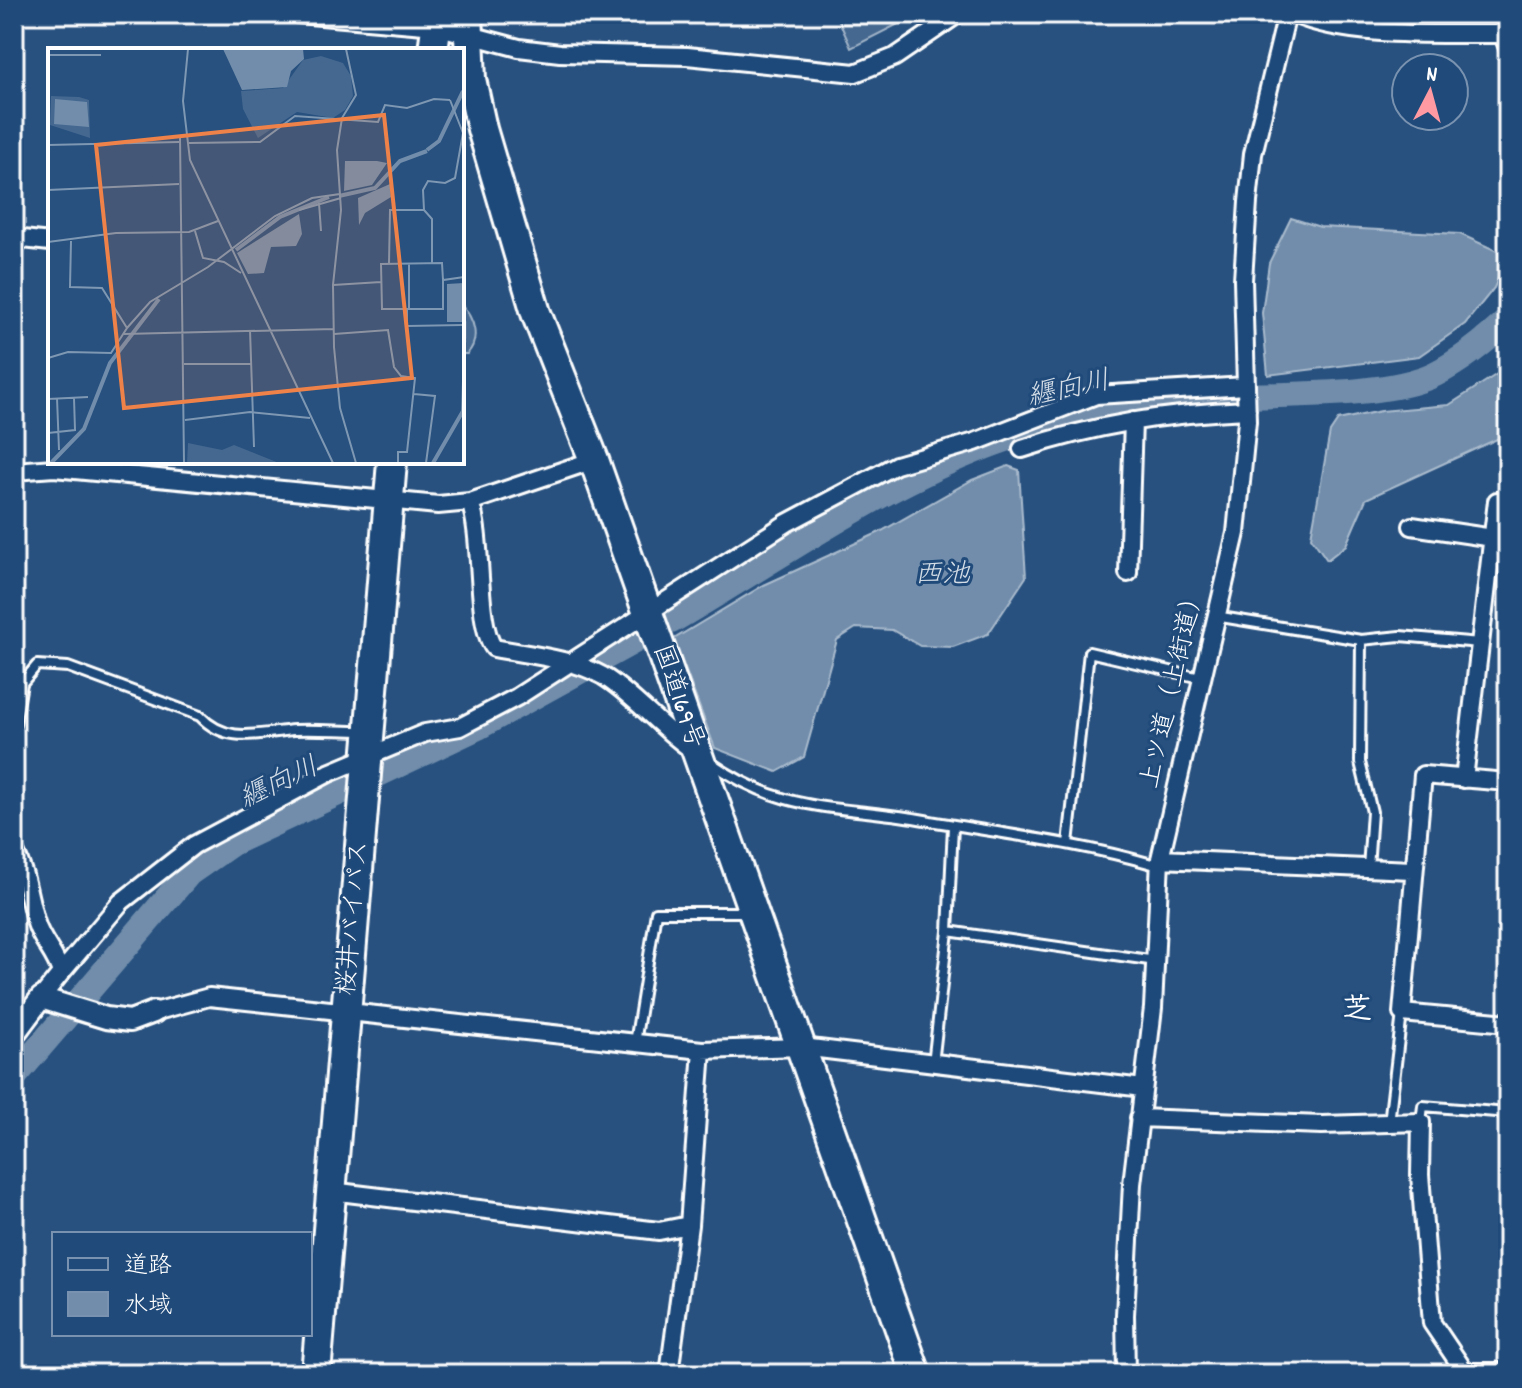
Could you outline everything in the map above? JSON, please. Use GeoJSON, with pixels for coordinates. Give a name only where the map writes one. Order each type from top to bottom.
{"type":"FeatureCollection","features":[{"type":"Feature","properties":{"kind":"highway","name":"国道169号"},"geometry":{"type":"LineString","coordinates":[[468,24],[471,79],[482,129],[532,298],[594,460],[916,1374]]}},
{"type":"Feature","properties":{"kind":"highway","name":"桜井バイパス"},"geometry":{"type":"LineString","coordinates":[[316,1374],[392,464]]}},
{"type":"Feature","properties":{"kind":"street"},"geometry":{"type":"LineString","coordinates":[[298,14],[435,30],[468,24],[519,48],[560,53],[687,56],[855,73],[895,57],[958,14]]}},
{"type":"Feature","properties":{"kind":"street"},"geometry":{"type":"LineString","coordinates":[[1290,14],[1345,26],[1503,30]]}},
{"type":"Feature","properties":{"kind":"street","name":"上ツ道（上街道）"},"geometry":{"type":"LineString","coordinates":[[1126,1374],[1125,1315],[1139,1118],[1156,961],[1160,859],[1236,533],[1246,398],[1243,280],[1253,154],[1290,14]]}},
{"type":"Feature","properties":{"kind":"street"},"geometry":{"type":"LineString","coordinates":[[14,238],[48,242]]}},
{"type":"Feature","properties":{"kind":"street"},"geometry":{"type":"LineString","coordinates":[[14,1034],[45,1000],[61,973],[121,902],[194,845],[367,752],[425,733],[460,727],[517,697],[573,664],[647,611],[682,592],[787,523],[896,465],[975,442],[1096,395],[1246,398]]}},
{"type":"Feature","properties":{"kind":"street"},"geometry":{"type":"LineString","coordinates":[[1022,449],[1079,430],[1246,398]]}},
{"type":"Feature","properties":{"kind":"street"},"geometry":{"type":"LineString","coordinates":[[1128,573],[1133,421]]}},
{"type":"Feature","properties":{"kind":"street"},"geometry":{"type":"LineString","coordinates":[[14,471],[54,468],[388,503],[438,505],[470,502],[594,460]]}},
{"type":"Feature","properties":{"kind":"street"},"geometry":{"type":"LineString","coordinates":[[1464,779],[1497,501],[1508,502]]}},
{"type":"Feature","properties":{"kind":"street"},"geometry":{"type":"LineString","coordinates":[[470,502],[478,524],[488,641],[494,648],[573,664],[605,678],[671,736],[697,753]]}},
{"type":"Feature","properties":{"kind":"street"},"geometry":{"type":"LineString","coordinates":[[1412,526],[1493,538]]}},
{"type":"Feature","properties":{"kind":"street"},"geometry":{"type":"LineString","coordinates":[[1508,782],[1423,775],[1412,870],[1414,904],[1402,1013],[1508,1023]]}},
{"type":"Feature","properties":{"kind":"street"},"geometry":{"type":"LineString","coordinates":[[14,850],[26,874],[36,925],[57,959],[61,973]]}},
{"type":"Feature","properties":{"kind":"street"},"geometry":{"type":"LineString","coordinates":[[1160,859],[1412,870]]}},
{"type":"Feature","properties":{"kind":"street"},"geometry":{"type":"LineString","coordinates":[[45,1000],[130,1021],[209,997],[702,1050],[802,1047],[1143,1088]]}},
{"type":"Feature","properties":{"kind":"street"},"geometry":{"type":"LineString","coordinates":[[669,1374],[689,1225],[702,1050]]}},
{"type":"Feature","properties":{"kind":"street"},"geometry":{"type":"LineString","coordinates":[[1139,1118],[1256,1124],[1421,1122],[1420,1175],[1432,1323],[1465,1373],[1508,1372]]}},
{"type":"Feature","properties":{"kind":"street"},"geometry":{"type":"LineString","coordinates":[[331,1191],[659,1231],[689,1225]]}},
{"type":"Feature","properties":{"kind":"lane"},"geometry":{"type":"LineString","coordinates":[[1503,30],[1508,58]]}},
{"type":"Feature","properties":{"kind":"lane"},"geometry":{"type":"LineString","coordinates":[[1215,616],[1361,640],[1400,636],[1480,643]]}},
{"type":"Feature","properties":{"kind":"lane"},"geometry":{"type":"LineString","coordinates":[[1361,640],[1360,762],[1372,812],[1368,868]]}},
{"type":"Feature","properties":{"kind":"lane"},"geometry":{"type":"LineString","coordinates":[[1068,844],[1089,652],[1200,678]]}},
{"type":"Feature","properties":{"kind":"lane"},"geometry":{"type":"LineString","coordinates":[[14,731],[22,683],[37,665],[68,667],[200,716],[212,729],[242,737],[296,730],[367,752]]}},
{"type":"Feature","properties":{"kind":"lane"},"geometry":{"type":"LineString","coordinates":[[697,753],[756,791],[796,804],[1068,844],[1152,864],[1160,859]]}},
{"type":"Feature","properties":{"kind":"lane"},"geometry":{"type":"LineString","coordinates":[[933,1065],[948,931],[953,826]]}},
{"type":"Feature","properties":{"kind":"lane"},"geometry":{"type":"LineString","coordinates":[[635,1044],[656,912],[752,912]]}},
{"type":"Feature","properties":{"kind":"lane"},"geometry":{"type":"LineString","coordinates":[[948,931],[1156,961]]}},
{"type":"Feature","properties":{"kind":"lane"},"geometry":{"type":"LineString","coordinates":[[1389,1123],[1402,1013]]}},
{"type":"Feature","properties":{"kind":"lane"},"geometry":{"type":"LineString","coordinates":[[1421,1122],[1423,1106],[1508,1113]]}},
{"type":"Feature","properties":{"kind":"shaded area"},"geometry":{"type":"Polygon","coordinates":[[[836,14],[918,14],[851,48],[836,14]]]}},
{"type":"Feature","properties":{"kind":"shaded area"},"geometry":{"type":"Polygon","coordinates":[[[464,308],[470,316],[475,336],[467,354],[464,354],[464,308]]]}},
{"type":"Feature","properties":{"kind":"water"},"geometry":{"type":"Polygon","coordinates":[[[1291,218],[1320,227],[1460,234],[1508,256],[1494,288],[1465,324],[1419,356],[1268,375],[1262,313],[1269,263],[1291,218]]]}},
{"type":"Feature","properties":{"kind":"water"},"geometry":{"type":"Polygon","coordinates":[[[1508,367],[1508,434],[1366,499],[1346,545],[1327,560],[1311,537],[1330,432],[1338,420],[1381,411],[1449,405],[1508,367]]]}},
{"type":"Feature","properties":{"kind":"water","name":"西池"},"geometry":{"type":"Polygon","coordinates":[[[1008,466],[1019,470],[1026,577],[988,634],[953,647],[920,646],[892,630],[856,628],[837,640],[804,757],[777,772],[715,748],[674,639],[764,585],[880,532],[972,480],[1008,466]]]}},
{"type":"Feature","properties":{"kind":"waterway","name":"纒向川"},"geometry":{"type":"LineString","coordinates":[[671,621],[847,514],[938,466],[985,446],[1072,420],[1149,404],[1215,397],[1350,392],[1411,383],[1454,363],[1508,320]]}},
{"type":"Feature","properties":{"kind":"waterway","name":"纒向川"},"geometry":{"type":"LineString","coordinates":[[14,1077],[189,873],[232,843],[478,727],[641,637]]}},
{"type":"Feature","properties":{"kind":"district","name":"芝"},"geometry":{"type":"Point","coordinates":[1357,1012]}}]}
